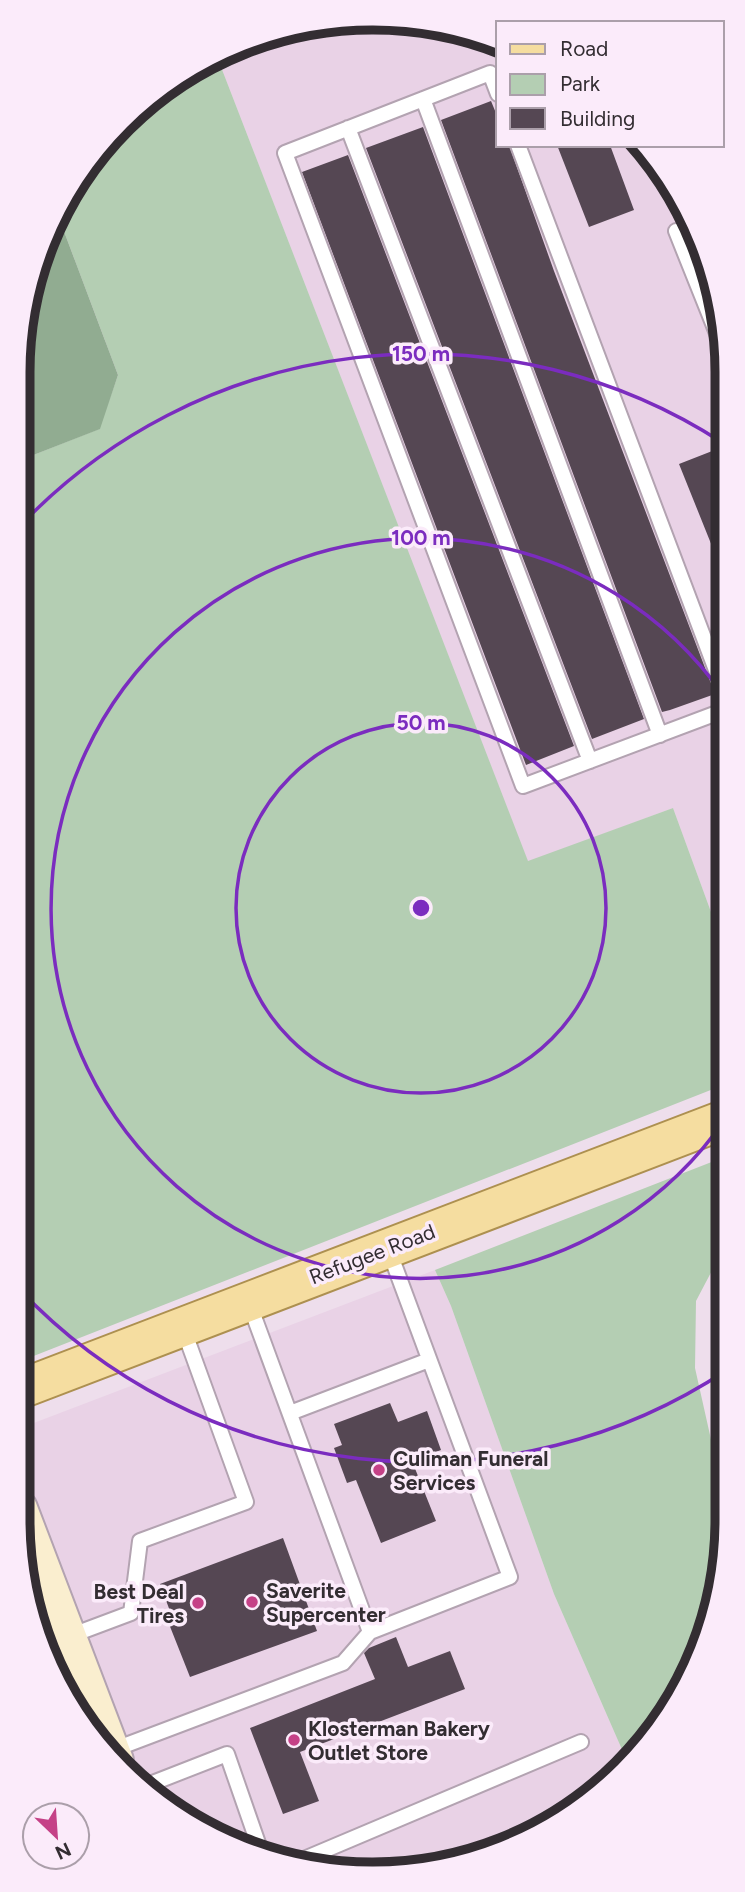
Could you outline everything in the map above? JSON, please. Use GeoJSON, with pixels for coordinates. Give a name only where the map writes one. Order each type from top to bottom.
{"type":"FeatureCollection","features":[{"type":"Feature","properties":{"kind":"main road","name":"Refugee Road"},"geometry":{"type":"LineString","coordinates":[[30,1385],[715,1123]]}},
{"type":"Feature","properties":{"kind":"street"},"geometry":{"type":"LineString","coordinates":[[36,1582],[66,1638],[88,1710]]}},
{"type":"Feature","properties":{"kind":"lane"},"geometry":{"type":"LineString","coordinates":[[496,89],[490,73],[285,153],[523,786],[715,714]]}},
{"type":"Feature","properties":{"kind":"lane"},"geometry":{"type":"LineString","coordinates":[[423,99],[660,735]]}},
{"type":"Feature","properties":{"kind":"lane"},"geometry":{"type":"LineString","coordinates":[[348,128],[590,761]]}},
{"type":"Feature","properties":{"kind":"lane"},"geometry":{"type":"LineString","coordinates":[[518,147],[715,668]]}},
{"type":"Feature","properties":{"kind":"lane"},"geometry":{"type":"LineString","coordinates":[[676,231],[711,317]]}},
{"type":"Feature","properties":{"kind":"lane"},"geometry":{"type":"LineString","coordinates":[[120,1751],[343,1663],[370,1632],[510,1577],[388,1248]]}},
{"type":"Feature","properties":{"kind":"lane"},"geometry":{"type":"LineString","coordinates":[[249,1301],[370,1632]]}},
{"type":"Feature","properties":{"kind":"lane"},"geometry":{"type":"LineString","coordinates":[[66,1638],[131,1612],[140,1541],[246,1502],[183,1327]]}},
{"type":"Feature","properties":{"kind":"lane"},"geometry":{"type":"LineString","coordinates":[[290,1413],[429,1360]]}},
{"type":"Feature","properties":{"kind":"lane"},"geometry":{"type":"LineString","coordinates":[[310,1857],[581,1742]]}},
{"type":"Feature","properties":{"kind":"lane"},"geometry":{"type":"LineString","coordinates":[[154,1783],[227,1754],[258,1842]]}},
{"type":"Feature","properties":{"kind":"shaded area"},"geometry":{"type":"Polygon","coordinates":[[[350,30],[395,30],[439,36],[496,53],[496,147],[630,147],[657,182],[680,221],[704,284],[715,350],[715,923],[673,808],[528,862],[220,65],[284,41],[350,30]]]}},
{"type":"Feature","properties":{"kind":"shaded area"},"geometry":{"type":"Polygon","coordinates":[[[435,1270],[451,1306],[554,1594],[623,1753],[581,1791],[544,1816],[483,1844],[439,1856],[395,1862],[350,1862],[306,1856],[241,1836],[201,1816],[147,1777],[115,1745],[76,1691],[56,1651],[41,1608],[30,1542],[30,1424],[435,1270]]]}},
{"type":"Feature","properties":{"kind":"green space"},"geometry":{"type":"Polygon","coordinates":[[[220,65],[528,861],[673,808],[715,923],[715,1088],[30,1357],[30,456],[99,429],[118,375],[62,227],[88,182],[130,130],[182,88],[220,65]]]}},
{"type":"Feature","properties":{"kind":"green space"},"geometry":{"type":"Polygon","coordinates":[[[62,227],[118,375],[100,429],[30,456],[30,350],[36,306],[48,262],[62,227]]]}},
{"type":"Feature","properties":{"kind":"green space"},"geometry":{"type":"Polygon","coordinates":[[[715,1161],[715,1265],[696,1301],[695,1368],[715,1457],[715,1542],[709,1586],[697,1630],[680,1671],[657,1710],[623,1753],[554,1594],[451,1306],[435,1270],[715,1161]]]}},
{"type":"Feature","properties":{"kind":"building"},"geometry":{"type":"Polygon","coordinates":[[[491,101],[496,113],[496,147],[510,147],[554,271],[715,694],[662,712],[441,120],[491,101]]]}},
{"type":"Feature","properties":{"kind":"building"},"geometry":{"type":"Polygon","coordinates":[[[423,127],[644,719],[592,739],[366,148],[423,127]]]}},
{"type":"Feature","properties":{"kind":"building"},"geometry":{"type":"Polygon","coordinates":[[[558,147],[611,147],[634,210],[589,227],[558,147]]]}},
{"type":"Feature","properties":{"kind":"building"},"geometry":{"type":"Polygon","coordinates":[[[348,155],[574,746],[526,765],[302,172],[348,155]]]}},
{"type":"Feature","properties":{"kind":"building"},"geometry":{"type":"Polygon","coordinates":[[[715,450],[715,554],[679,464],[715,450]]]}},
{"type":"Feature","properties":{"kind":"building","name":"Culiman Funeral Services"},"geometry":{"type":"Polygon","coordinates":[[[390,1403],[398,1422],[427,1411],[441,1450],[412,1461],[436,1521],[381,1543],[356,1480],[347,1483],[334,1448],[342,1445],[334,1424],[390,1403]]]}},
{"type":"Feature","properties":{"kind":"building"},"geometry":{"type":"Polygon","coordinates":[[[283,1538],[317,1631],[190,1677],[169,1624],[174,1622],[160,1584],[283,1538]]]}},
{"type":"Feature","properties":{"kind":"building","name":"Klosterman Bakery Outlet Store"},"geometry":{"type":"Polygon","coordinates":[[[396,1637],[408,1667],[450,1651],[465,1689],[300,1752],[319,1801],[283,1814],[250,1728],[375,1679],[364,1653],[369,1648],[396,1637]]]}},
{"type":"Feature","properties":{"kind":"place","name":"Culiman Funeral Services"},"geometry":{"type":"Point","coordinates":[379,1470]}},
{"type":"Feature","properties":{"kind":"place","name":"Saverite Supercenter"},"geometry":{"type":"Point","coordinates":[252,1602]}},
{"type":"Feature","properties":{"kind":"place","name":"Best Deal Tires"},"geometry":{"type":"Point","coordinates":[198,1603]}},
{"type":"Feature","properties":{"kind":"place","name":"Klosterman Bakery Outlet Store"},"geometry":{"type":"Point","coordinates":[294,1740]}}]}
